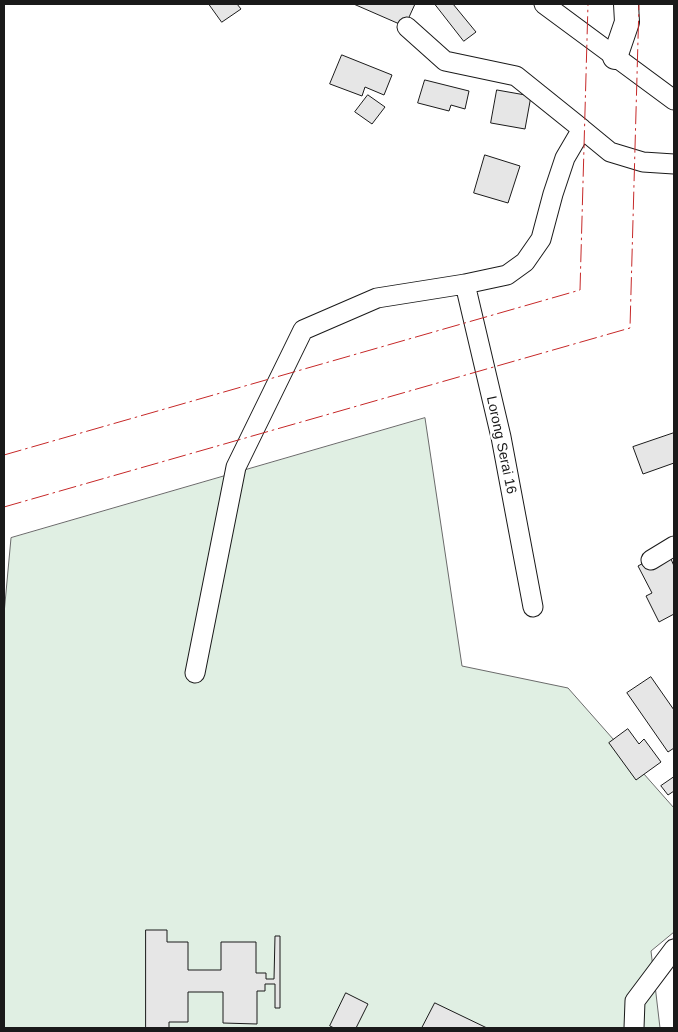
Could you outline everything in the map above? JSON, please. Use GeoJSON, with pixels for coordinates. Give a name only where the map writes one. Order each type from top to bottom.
{"type":"FeatureCollection","features":[{"type":"Feature","properties":{"kind":"main road"},"geometry":{"type":"LineString","coordinates":[[615,57],[627,22],[626,4]]}},
{"type":"Feature","properties":{"kind":"street"},"geometry":{"type":"LineString","coordinates":[[544,4],[674,100]]}},
{"type":"Feature","properties":{"kind":"street"},"geometry":{"type":"LineString","coordinates":[[407,27],[445,61],[516,76],[610,152],[643,162],[674,164]]}},
{"type":"Feature","properties":{"kind":"street"},"geometry":{"type":"LineString","coordinates":[[195,673],[236,467],[303,330],[377,298],[465,284],[507,275],[525,262],[541,239],[552,194],[565,158],[582,129]]}},
{"type":"Feature","properties":{"kind":"street","name":"Lorong Serai 16"},"geometry":{"type":"LineString","coordinates":[[465,284],[501,437],[533,607]]}},
{"type":"Feature","properties":{"kind":"street"},"geometry":{"type":"LineString","coordinates":[[650,560],[674,546]]}},
{"type":"Feature","properties":{"kind":"street"},"geometry":{"type":"LineString","coordinates":[[634,1028],[635,1001],[674,949]]}},
{"type":"Feature","properties":{"kind":"green space"},"geometry":{"type":"Polygon","coordinates":[[[425,418],[462,666],[568,688],[674,808],[674,932],[651,951],[660,1028],[4,1028],[4,614],[11,538],[425,418]]]}},
{"type":"Feature","properties":{"kind":"building"},"geometry":{"type":"Polygon","coordinates":[[[209,4],[237,4],[241,9],[222,22],[209,4]]]}},
{"type":"Feature","properties":{"kind":"building"},"geometry":{"type":"Polygon","coordinates":[[[354,4],[415,4],[405,26],[354,4]]]}},
{"type":"Feature","properties":{"kind":"building"},"geometry":{"type":"Polygon","coordinates":[[[435,4],[453,4],[476,32],[464,41],[435,4]]]}},
{"type":"Feature","properties":{"kind":"building"},"geometry":{"type":"Polygon","coordinates":[[[342,55],[392,75],[384,95],[365,87],[362,96],[330,84],[342,55]]]}},
{"type":"Feature","properties":{"kind":"building"},"geometry":{"type":"Polygon","coordinates":[[[425,80],[469,91],[465,109],[451,105],[449,111],[418,103],[425,80]]]}},
{"type":"Feature","properties":{"kind":"building"},"geometry":{"type":"Polygon","coordinates":[[[497,90],[531,96],[525,129],[491,123],[497,90]]]}},
{"type":"Feature","properties":{"kind":"building"},"geometry":{"type":"Polygon","coordinates":[[[368,95],[385,107],[372,124],[355,112],[368,95]]]}},
{"type":"Feature","properties":{"kind":"building"},"geometry":{"type":"Polygon","coordinates":[[[485,155],[520,166],[508,203],[474,193],[485,155]]]}},
{"type":"Feature","properties":{"kind":"building"},"geometry":{"type":"Polygon","coordinates":[[[674,433],[674,463],[643,474],[633,447],[674,433]]]}},
{"type":"Feature","properties":{"kind":"building"},"geometry":{"type":"Polygon","coordinates":[[[671,559],[674,566],[674,614],[659,622],[646,596],[652,593],[638,566],[649,560],[653,568],[671,559]]]}},
{"type":"Feature","properties":{"kind":"building"},"geometry":{"type":"Polygon","coordinates":[[[651,677],[674,710],[674,748],[668,752],[627,693],[651,677]]]}},
{"type":"Feature","properties":{"kind":"building"},"geometry":{"type":"Polygon","coordinates":[[[628,729],[639,744],[644,739],[661,762],[636,780],[609,743],[628,729]]]}},
{"type":"Feature","properties":{"kind":"building"},"geometry":{"type":"Polygon","coordinates":[[[674,777],[674,791],[668,795],[661,786],[674,777]]]}},
{"type":"Feature","properties":{"kind":"building"},"geometry":{"type":"Polygon","coordinates":[[[146,930],[167,930],[167,942],[188,942],[188,970],[221,970],[221,942],[256,942],[256,973],[266,973],[266,979],[274,979],[275,936],[280,936],[280,1008],[275,1008],[275,984],[265,984],[265,991],[257,991],[257,1024],[223,1023],[223,992],[188,992],[188,1022],[169,1022],[169,1028],[146,1028],[146,930]]]}},
{"type":"Feature","properties":{"kind":"building"},"geometry":{"type":"Polygon","coordinates":[[[346,993],[368,1004],[356,1028],[334,1028],[330,1026],[346,993]]]}},
{"type":"Feature","properties":{"kind":"building"},"geometry":{"type":"Polygon","coordinates":[[[435,1003],[487,1028],[422,1028],[435,1003]]]}},
{"type":"Feature","properties":{"kind":"power"},"geometry":{"type":"LineString","coordinates":[[4,455],[580,290],[588,4]]}},
{"type":"Feature","properties":{"kind":"power"},"geometry":{"type":"LineString","coordinates":[[4,507],[630,328],[639,4]]}}]}
